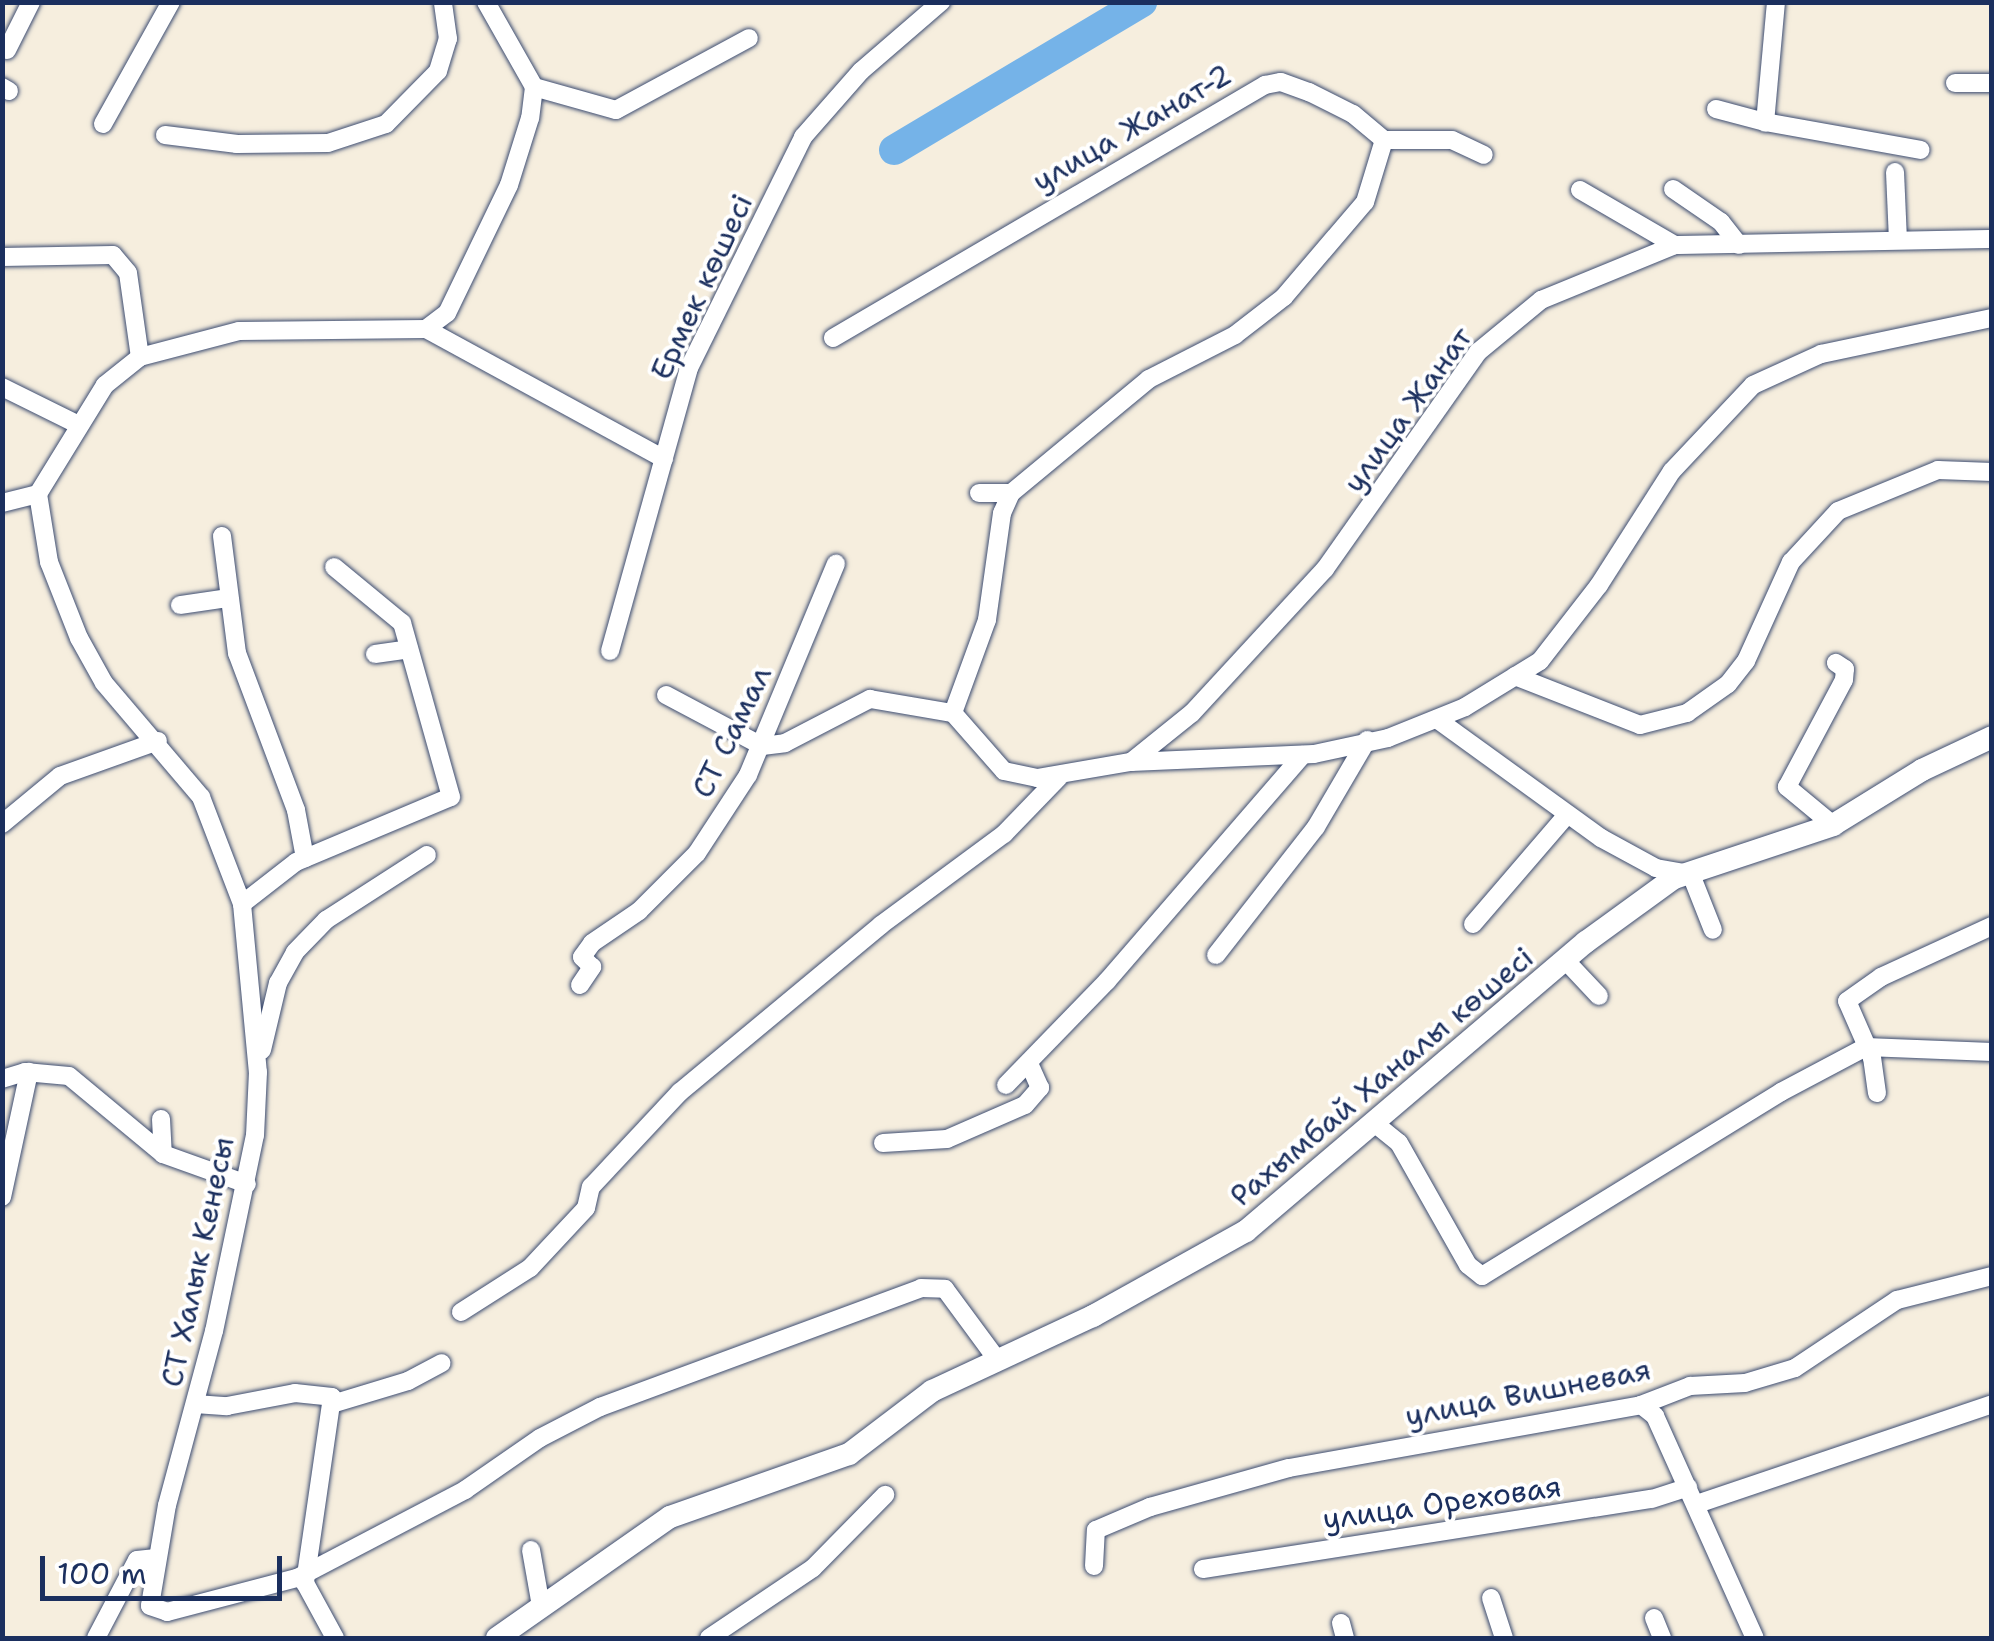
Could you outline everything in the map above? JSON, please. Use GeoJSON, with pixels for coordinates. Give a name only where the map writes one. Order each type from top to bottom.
{"type":"FeatureCollection","features":[{"type":"Feature","properties":{"kind":"street"},"geometry":{"type":"LineString","coordinates":[[7,50],[32,2]]}},
{"type":"Feature","properties":{"kind":"street"},"geometry":{"type":"LineString","coordinates":[[103,124],[171,2]]}},
{"type":"Feature","properties":{"kind":"street"},"geometry":{"type":"LineString","coordinates":[[165,134],[236,144],[328,143],[386,124],[438,71],[448,39],[444,2]]}},
{"type":"Feature","properties":{"kind":"street"},"geometry":{"type":"LineString","coordinates":[[426,329],[447,313],[509,185],[534,87],[486,2]]}},
{"type":"Feature","properties":{"kind":"street","name":"Ермек көшесі"},"geometry":{"type":"LineString","coordinates":[[610,651],[688,368],[802,137],[862,71],[942,2]]}},
{"type":"Feature","properties":{"kind":"street"},"geometry":{"type":"LineString","coordinates":[[1764,122],[1776,2]]}},
{"type":"Feature","properties":{"kind":"street"},"geometry":{"type":"LineString","coordinates":[[534,87],[616,110],[749,38]]}},
{"type":"Feature","properties":{"kind":"street","name":"улица Жанат-2"},"geometry":{"type":"LineString","coordinates":[[833,338],[1265,85],[1281,82],[1309,92],[1353,114],[1384,140]]}},
{"type":"Feature","properties":{"kind":"street"},"geometry":{"type":"LineString","coordinates":[[1955,83],[1992,83]]}},
{"type":"Feature","properties":{"kind":"street"},"geometry":{"type":"LineString","coordinates":[[1716,109],[1764,122],[1921,150]]}},
{"type":"Feature","properties":{"kind":"street"},"geometry":{"type":"LineString","coordinates":[[953,713],[987,620],[1002,513],[1011,493],[1150,379],[1235,335],[1284,297],[1366,202],[1384,140],[1452,140],[1484,155]]}},
{"type":"Feature","properties":{"kind":"street"},"geometry":{"type":"LineString","coordinates":[[1895,172],[1898,240]]}},
{"type":"Feature","properties":{"kind":"street"},"geometry":{"type":"LineString","coordinates":[[1673,188],[1720,222],[1739,246]]}},
{"type":"Feature","properties":{"kind":"street"},"geometry":{"type":"LineString","coordinates":[[1580,190],[1675,245]]}},
{"type":"Feature","properties":{"kind":"street","name":"улица Жанат"},"geometry":{"type":"LineString","coordinates":[[1131,762],[1192,713],[1337,554],[1478,352],[1541,300],[1675,245],[1992,238]]}},
{"type":"Feature","properties":{"kind":"street"},"geometry":{"type":"LineString","coordinates":[[2,257],[113,255],[128,272],[140,357]]}},
{"type":"Feature","properties":{"kind":"street"},"geometry":{"type":"LineString","coordinates":[[666,695],[762,746],[785,743],[870,699],[953,713],[1004,771],[1037,778],[1131,762],[1303,755],[1438,720],[1515,676],[1561,636],[1672,471],[1754,385],[1821,354],[1992,318]]}},
{"type":"Feature","properties":{"kind":"street"},"geometry":{"type":"LineString","coordinates":[[2,502],[38,494],[77,424],[105,385],[140,357],[239,331],[426,329],[664,459]]}},
{"type":"Feature","properties":{"kind":"street"},"geometry":{"type":"LineString","coordinates":[[2,387],[77,424]]}},
{"type":"Feature","properties":{"kind":"street"},"geometry":{"type":"LineString","coordinates":[[1515,676],[1640,725],[1687,713],[1728,684],[1746,661],[1790,562],[1838,511],[1938,470],[1991,469]]}},
{"type":"Feature","properties":{"kind":"street"},"geometry":{"type":"LineString","coordinates":[[979,493],[1011,493]]}},
{"type":"Feature","properties":{"kind":"street","name":"СТ Халык Кенесы"},"geometry":{"type":"LineString","coordinates":[[38,494],[49,562],[79,638],[104,683],[158,741],[201,797],[238,884],[242,904],[258,1072],[247,1184],[156,1558],[150,1606],[167,1612],[307,1573]]}},
{"type":"Feature","properties":{"kind":"street"},"geometry":{"type":"LineString","coordinates":[[222,536],[228,598],[246,684],[296,810],[305,858]]}},
{"type":"Feature","properties":{"kind":"street","name":"СТ Самал"},"geometry":{"type":"LineString","coordinates":[[580,985],[592,967],[582,957],[592,943],[639,910],[697,853],[762,746],[836,564]]}},
{"type":"Feature","properties":{"kind":"street"},"geometry":{"type":"LineString","coordinates":[[242,904],[258,888],[305,858],[451,797],[402,624],[334,567]]}},
{"type":"Feature","properties":{"kind":"street"},"geometry":{"type":"LineString","coordinates":[[180,606],[228,598]]}},
{"type":"Feature","properties":{"kind":"street"},"geometry":{"type":"LineString","coordinates":[[375,654],[409,650]]}},
{"type":"Feature","properties":{"kind":"street"},"geometry":{"type":"LineString","coordinates":[[1834,825],[1788,788],[1844,680],[1845,669],[1836,663]]}},
{"type":"Feature","properties":{"kind":"street"},"geometry":{"type":"LineString","coordinates":[[1438,720],[1566,816],[1656,868],[1688,872],[1714,930]]}},
{"type":"Feature","properties":{"kind":"street","name":"Рахымбай Ханалы көшесі"},"geometry":{"type":"LineString","coordinates":[[497,1638],[670,1518],[849,1454],[932,1391],[1246,1231],[1566,961],[1688,872],[1759,855],[1834,825],[1922,770],[1992,737]]}},
{"type":"Feature","properties":{"kind":"street"},"geometry":{"type":"LineString","coordinates":[[1216,955],[1316,827],[1367,740]]}},
{"type":"Feature","properties":{"kind":"street"},"geometry":{"type":"LineString","coordinates":[[2,824],[60,776],[158,741]]}},
{"type":"Feature","properties":{"kind":"street"},"geometry":{"type":"LineString","coordinates":[[1006,1084],[1303,755]]}},
{"type":"Feature","properties":{"kind":"street"},"geometry":{"type":"LineString","coordinates":[[461,1312],[530,1268],[586,1208],[591,1187],[680,1092],[881,925],[1004,834],[1058,777]]}},
{"type":"Feature","properties":{"kind":"street"},"geometry":{"type":"LineString","coordinates":[[1473,924],[1566,816]]}},
{"type":"Feature","properties":{"kind":"street"},"geometry":{"type":"LineString","coordinates":[[258,1072],[278,983],[295,952],[340,910],[427,855]]}},
{"type":"Feature","properties":{"kind":"street"},"geometry":{"type":"LineString","coordinates":[[238,884],[258,888]]}},
{"type":"Feature","properties":{"kind":"street"},"geometry":{"type":"LineString","coordinates":[[1877,1092],[1866,1047],[1848,1007],[1852,994],[1992,926]]}},
{"type":"Feature","properties":{"kind":"street"},"geometry":{"type":"LineString","coordinates":[[1566,961],[1599,996]]}},
{"type":"Feature","properties":{"kind":"street"},"geometry":{"type":"LineString","coordinates":[[1374,1122],[1399,1143],[1468,1265],[1490,1274],[1781,1092],[1866,1047],[1992,1052]]}},
{"type":"Feature","properties":{"kind":"street"},"geometry":{"type":"LineString","coordinates":[[884,1143],[947,1139],[1025,1105],[1040,1088],[1028,1062]]}},
{"type":"Feature","properties":{"kind":"street"},"geometry":{"type":"LineString","coordinates":[[2,1198],[29,1072]]}},
{"type":"Feature","properties":{"kind":"street"},"geometry":{"type":"LineString","coordinates":[[2,1080],[29,1072],[82,1082],[163,1154],[247,1184]]}},
{"type":"Feature","properties":{"kind":"street"},"geometry":{"type":"LineString","coordinates":[[161,1119],[163,1154]]}},
{"type":"Feature","properties":{"kind":"street","name":"улица Вишневая"},"geometry":{"type":"LineString","coordinates":[[1094,1566],[1096,1530],[1150,1507],[1289,1468],[1641,1405],[1690,1386],[1745,1383],[1795,1368],[1875,1310],[1992,1276]]}},
{"type":"Feature","properties":{"kind":"street"},"geometry":{"type":"LineString","coordinates":[[307,1573],[466,1490],[540,1438],[600,1407],[921,1288],[946,1289],[998,1360]]}},
{"type":"Feature","properties":{"kind":"street"},"geometry":{"type":"LineString","coordinates":[[332,1404],[408,1381],[442,1362]]}},
{"type":"Feature","properties":{"kind":"street"},"geometry":{"type":"LineString","coordinates":[[195,1404],[226,1406],[295,1394],[326,1394],[332,1404],[305,1583],[335,1638]]}},
{"type":"Feature","properties":{"kind":"street","name":"улица Ореховая"},"geometry":{"type":"LineString","coordinates":[[1202,1569],[1693,1495],[1992,1404]]}},
{"type":"Feature","properties":{"kind":"street"},"geometry":{"type":"LineString","coordinates":[[1641,1405],[1655,1416],[1756,1638]]}},
{"type":"Feature","properties":{"kind":"street"},"geometry":{"type":"LineString","coordinates":[[709,1638],[813,1568],[884,1495]]}},
{"type":"Feature","properties":{"kind":"street"},"geometry":{"type":"LineString","coordinates":[[531,1550],[541,1606]]}},
{"type":"Feature","properties":{"kind":"street"},"geometry":{"type":"LineString","coordinates":[[96,1638],[137,1560],[156,1558]]}},
{"type":"Feature","properties":{"kind":"street"},"geometry":{"type":"LineString","coordinates":[[1490,1598],[1504,1638]]}},
{"type":"Feature","properties":{"kind":"street"},"geometry":{"type":"LineString","coordinates":[[1654,1618],[1662,1638]]}},
{"type":"Feature","properties":{"kind":"waterway"},"geometry":{"type":"LineString","coordinates":[[894,150],[1142,2]]}}]}
